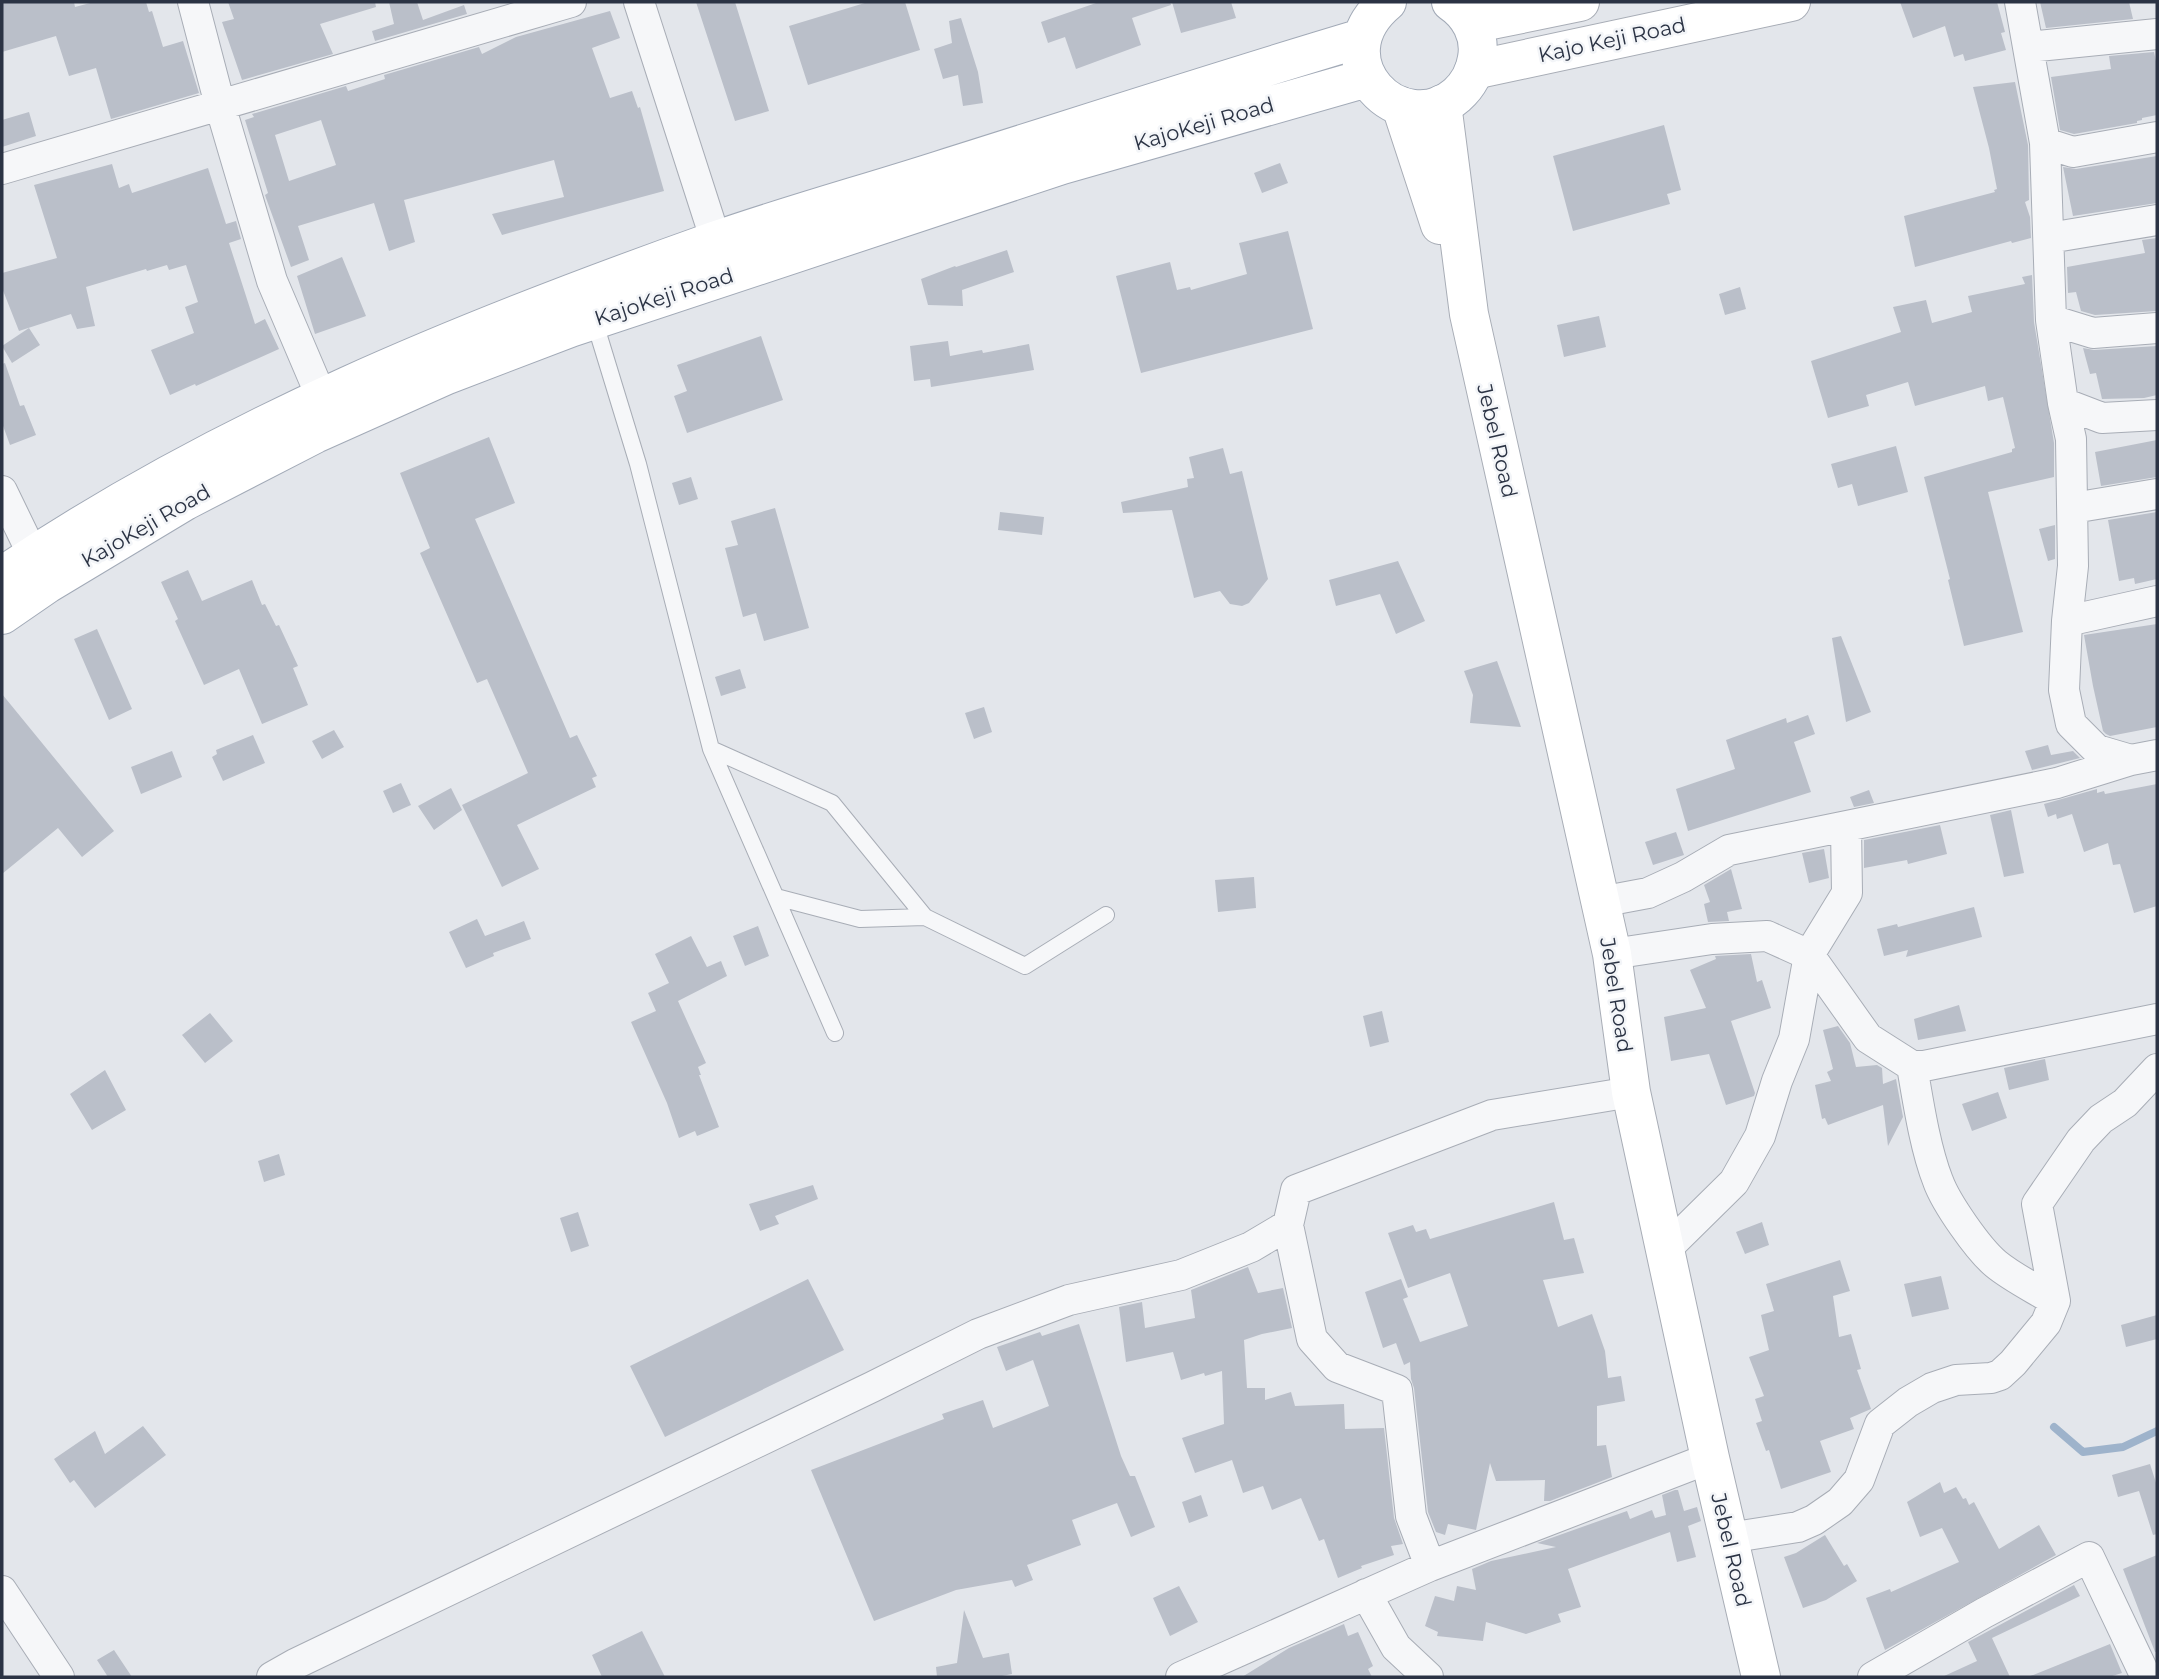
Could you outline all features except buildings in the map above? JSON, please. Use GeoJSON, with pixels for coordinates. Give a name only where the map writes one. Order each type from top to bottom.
{"type":"FeatureCollection","features":[{"type":"Feature","properties":{"kind":"main road"},"geometry":{"type":"LineString","coordinates":[[1387,2],[1367,23],[1360,52],[1367,78],[1382,95],[1401,106],[1428,108],[1442,104],[1462,90],[1474,70],[1478,55],[1477,39],[1462,13]]}},
{"type":"Feature","properties":{"kind":"main road","name":"Kajo Keji Road"},"geometry":{"type":"LineString","coordinates":[[1462,13],[1580,2]]}},
{"type":"Feature","properties":{"kind":"main road","name":"Kajo Keji Road"},"geometry":{"type":"LineString","coordinates":[[1474,70],[1791,2]]}},
{"type":"Feature","properties":{"kind":"main road","name":"KajoKeji Road"},"geometry":{"type":"LineString","coordinates":[[2,576],[182,466],[321,396],[461,337],[716,241],[1362,38]]}},
{"type":"Feature","properties":{"kind":"main road","name":"KajoKeji Road"},"geometry":{"type":"LineString","coordinates":[[2,615],[47,584],[185,501],[315,435],[447,375],[594,320],[1062,165],[1367,78]]}},
{"type":"Feature","properties":{"kind":"main road","name":"Jebel Road"},"geometry":{"type":"LineString","coordinates":[[1442,104],[1469,314],[1612,954],[1631,1092],[1710,1458],[1761,1677]]}},
{"type":"Feature","properties":{"kind":"main road","name":"Jebel Road"},"geometry":{"type":"LineString","coordinates":[[1401,106],[1469,314]]}},
{"type":"Feature","properties":{"kind":"street"},"geometry":{"type":"LineString","coordinates":[[193,2],[272,281],[321,396]]}},
{"type":"Feature","properties":{"kind":"street"},"geometry":{"type":"LineString","coordinates":[[2,169],[571,2]]}},
{"type":"Feature","properties":{"kind":"street"},"geometry":{"type":"LineString","coordinates":[[639,2],[716,241]]}},
{"type":"Feature","properties":{"kind":"street"},"geometry":{"type":"LineString","coordinates":[[2020,2],[2045,143],[2051,320],[2071,439],[2073,566],[2064,690],[2071,724],[2097,750],[2144,757]]}},
{"type":"Feature","properties":{"kind":"street"},"geometry":{"type":"LineString","coordinates":[[2028,47],[2157,34]]}},
{"type":"Feature","properties":{"kind":"street"},"geometry":{"type":"LineString","coordinates":[[2045,143],[2073,152],[2157,137]]}},
{"type":"Feature","properties":{"kind":"street"},"geometry":{"type":"LineString","coordinates":[[2049,238],[2157,220]]}},
{"type":"Feature","properties":{"kind":"street"},"geometry":{"type":"LineString","coordinates":[[2051,320],[2093,333],[2157,328]]}},
{"type":"Feature","properties":{"kind":"street"},"geometry":{"type":"LineString","coordinates":[[2063,403],[2102,418],[2157,415]]}},
{"type":"Feature","properties":{"kind":"street"},"geometry":{"type":"LineString","coordinates":[[2,491],[33,555]]}},
{"type":"Feature","properties":{"kind":"street"},"geometry":{"type":"LineString","coordinates":[[2073,508],[2157,495]]}},
{"type":"Feature","properties":{"kind":"street"},"geometry":{"type":"LineString","coordinates":[[2067,621],[2157,601]]}},
{"type":"Feature","properties":{"kind":"street"},"geometry":{"type":"LineString","coordinates":[[1600,902],[1648,893],[1683,877],[1729,850],[2057,783],[2144,757]]}},
{"type":"Feature","properties":{"kind":"street"},"geometry":{"type":"LineString","coordinates":[[1666,1249],[1734,1182],[1759,1136],[1794,1039],[1809,955],[1847,893],[1846,827]]}},
{"type":"Feature","properties":{"kind":"street"},"geometry":{"type":"LineString","coordinates":[[1612,954],[1712,940],[1767,936],[1809,955],[1868,1038],[1912,1066],[1924,1066],[2157,1019]]}},
{"type":"Feature","properties":{"kind":"street"},"geometry":{"type":"LineString","coordinates":[[1912,1066],[1918,1103],[1938,1182],[1976,1242],[1996,1264],[2054,1301]]}},
{"type":"Feature","properties":{"kind":"street"},"geometry":{"type":"LineString","coordinates":[[1728,1538],[1798,1527],[1814,1520],[1840,1502],[1858,1480],[1880,1424],[1908,1402],[1932,1388],[1956,1380],[1992,1378],[2000,1375],[2013,1363],[2046,1323],[2054,1301],[2037,1204],[2081,1140],[2101,1119],[2125,1102],[2157,1069]]}},
{"type":"Feature","properties":{"kind":"street"},"geometry":{"type":"LineString","coordinates":[[1430,1566],[1411,1516],[1397,1390],[1337,1367],[1312,1339],[1288,1225],[1296,1190],[1492,1115],[1631,1092]]}},
{"type":"Feature","properties":{"kind":"street"},"geometry":{"type":"LineString","coordinates":[[272,1677],[978,1334],[1069,1300],[1181,1275],[1251,1247],[1288,1225]]}},
{"type":"Feature","properties":{"kind":"street"},"geometry":{"type":"LineString","coordinates":[[1181,1677],[1430,1566],[1710,1458]]}},
{"type":"Feature","properties":{"kind":"street"},"geometry":{"type":"LineString","coordinates":[[1873,1677],[2089,1557],[2146,1677]]}},
{"type":"Feature","properties":{"kind":"street"},"geometry":{"type":"LineString","coordinates":[[2,1591],[59,1677]]}},
{"type":"Feature","properties":{"kind":"street"},"geometry":{"type":"LineString","coordinates":[[1366,1594],[1396,1647],[1428,1677]]}},
{"type":"Feature","properties":{"kind":"lane"},"geometry":{"type":"LineString","coordinates":[[594,320],[638,464],[711,750],[835,1033]]}},
{"type":"Feature","properties":{"kind":"lane"},"geometry":{"type":"LineString","coordinates":[[711,750],[832,803],[925,917],[1026,966],[1106,915]]}},
{"type":"Feature","properties":{"kind":"lane"},"geometry":{"type":"LineString","coordinates":[[776,897],[860,919],[925,917]]}},
{"type":"Feature","properties":{"kind":"waterway"},"geometry":{"type":"LineString","coordinates":[[2054,1427],[2083,1452],[2123,1447],[2157,1431]]}}]}
